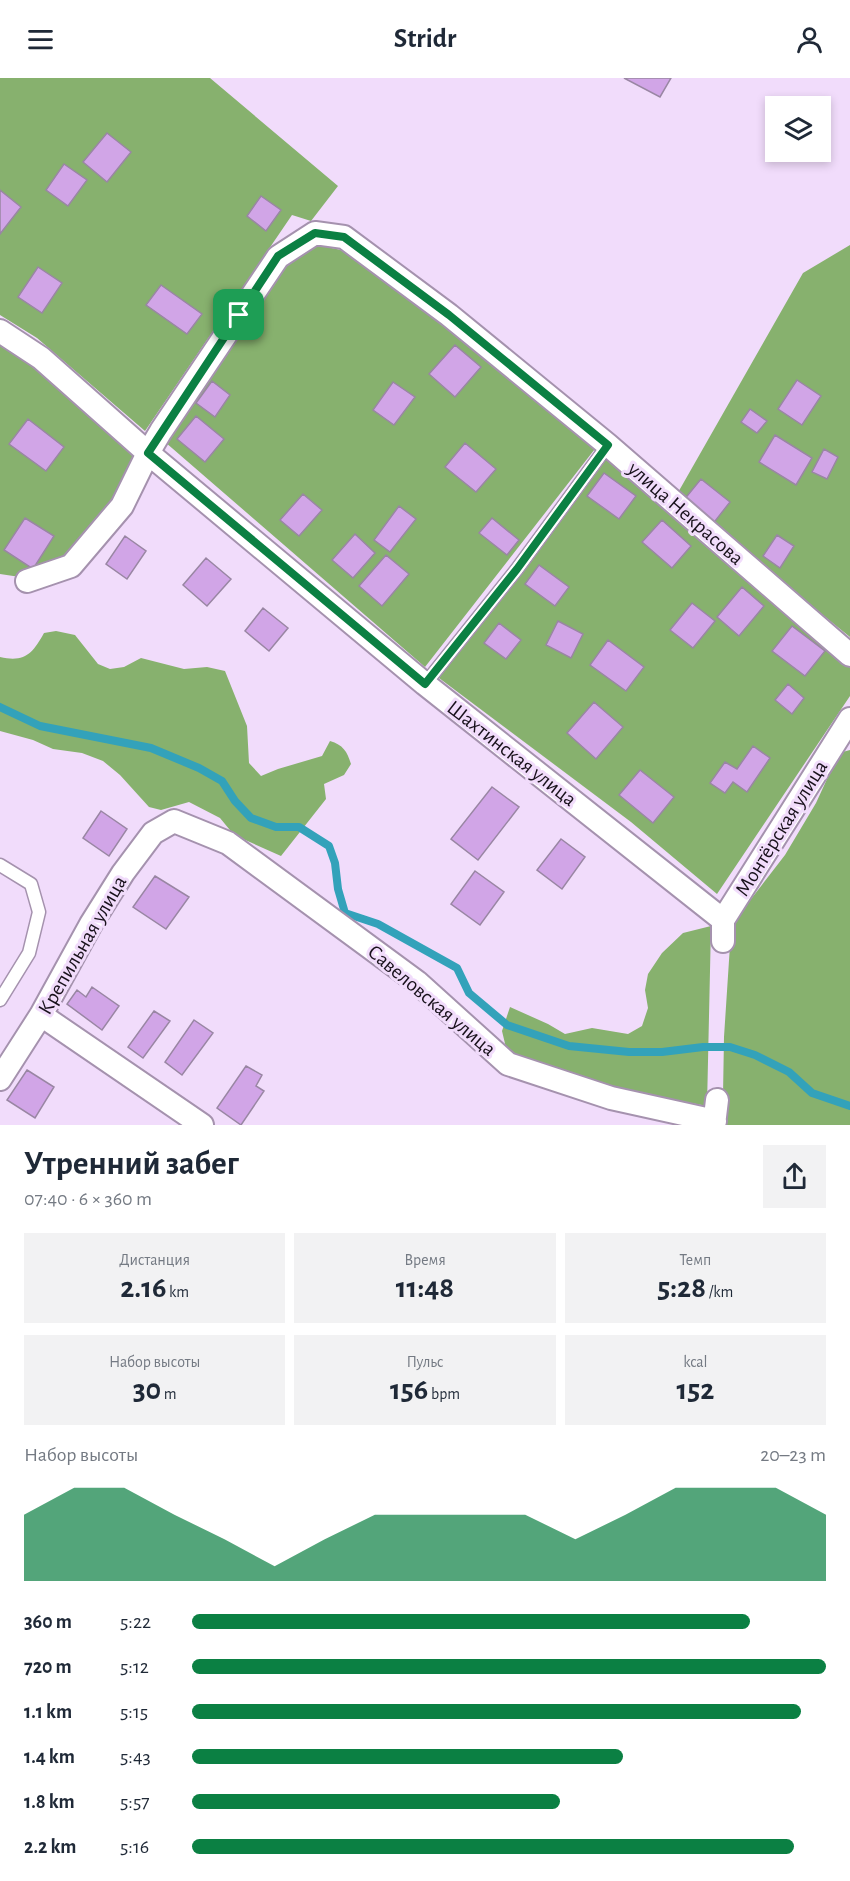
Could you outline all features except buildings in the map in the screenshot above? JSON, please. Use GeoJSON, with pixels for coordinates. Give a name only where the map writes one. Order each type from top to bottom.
{"type":"FeatureCollection","features":[{"type":"Feature","properties":{"kind":"street","name":"улица Некрасова"},"geometry":{"type":"LineString","coordinates":[[148,453],[278,256],[315,233],[344,237],[449,315],[608,445],[850,655]]}},
{"type":"Feature","properties":{"kind":"street","name":"Шахтинская улица"},"geometry":{"type":"LineString","coordinates":[[0,331],[41,358],[148,453],[723,930]]}},
{"type":"Feature","properties":{"kind":"street"},"geometry":{"type":"LineString","coordinates":[[27,581],[71,566],[122,506],[148,453]]}},
{"type":"Feature","properties":{"kind":"street","name":"Монтёрская улица"},"geometry":{"type":"LineString","coordinates":[[723,930],[850,719]]}},
{"type":"Feature","properties":{"kind":"street","name":"Крепильная улица"},"geometry":{"type":"LineString","coordinates":[[0,1079],[41,1015],[91,924],[123,873],[153,833],[174,821]]}},
{"type":"Feature","properties":{"kind":"street","name":"Савеловская улица"},"geometry":{"type":"LineString","coordinates":[[174,821],[228,843],[417,982],[508,1064],[611,1098],[715,1115]]}},
{"type":"Feature","properties":{"kind":"street"},"geometry":{"type":"LineString","coordinates":[[41,1015],[202,1125]]}},
{"type":"Feature","properties":{"kind":"lane"},"geometry":{"type":"LineString","coordinates":[[425,684],[517,569],[608,445]]}},
{"type":"Feature","properties":{"kind":"lane"},"geometry":{"type":"LineString","coordinates":[[0,865],[31,884],[39,912],[29,953],[0,1000]]}},
{"type":"Feature","properties":{"kind":"green space"},"geometry":{"type":"Polygon","coordinates":[[[0,78],[210,78],[338,186],[311,221],[292,215],[145,431],[37,338],[0,315],[0,78]]]}},
{"type":"Feature","properties":{"kind":"green space"},"geometry":{"type":"Polygon","coordinates":[[[317,245],[351,252],[598,445],[425,667],[165,442],[284,268],[317,245]]]}},
{"type":"Feature","properties":{"kind":"green space"},"geometry":{"type":"Polygon","coordinates":[[[850,245],[850,637],[676,496],[803,273],[850,245]]]}},
{"type":"Feature","properties":{"kind":"green space"},"geometry":{"type":"Polygon","coordinates":[[[0,337],[135,454],[113,500],[65,558],[20,577],[0,574],[0,337]]]}},
{"type":"Feature","properties":{"kind":"green space"},"geometry":{"type":"Polygon","coordinates":[[[607,457],[850,667],[850,696],[717,894],[631,822],[439,678],[607,457]]]}},
{"type":"Feature","properties":{"kind":"green space"},"geometry":{"type":"Polygon","coordinates":[[[56,631],[75,635],[98,664],[110,669],[124,667],[141,658],[184,669],[207,667],[225,671],[247,726],[249,763],[261,776],[322,756],[330,741],[344,749],[351,764],[344,775],[324,784],[326,799],[281,856],[234,835],[220,818],[189,802],[161,810],[149,807],[120,775],[103,761],[82,753],[53,749],[33,740],[0,731],[0,657],[16,659],[27,655],[44,633],[56,631]]]}},
{"type":"Feature","properties":{"kind":"green space"},"geometry":{"type":"Polygon","coordinates":[[[850,750],[850,1125],[725,1125],[724,1037],[731,930],[741,912],[785,855],[816,803],[839,753],[850,750]]]}},
{"type":"Feature","properties":{"kind":"green space"},"geometry":{"type":"Polygon","coordinates":[[[711,926],[707,1106],[611,1088],[507,1052],[502,1031],[510,1007],[565,1034],[592,1028],[628,1034],[642,1026],[648,1008],[645,990],[648,974],[662,953],[683,933],[711,926]]]}},
{"type":"Feature","properties":{"kind":"waterway"},"geometry":{"type":"LineString","coordinates":[[0,707],[40,726],[151,748],[199,768],[222,781],[235,801],[251,818],[276,827],[299,827],[329,846],[335,863],[338,889],[345,913],[378,924],[457,968],[469,993],[507,1025],[569,1046],[629,1052],[730,1047],[755,1055],[789,1072],[812,1093],[850,1106]]}},
{"type":"Feature","properties":{"kind":"route"},"geometry":{"type":"LineString","coordinates":[[315,233],[344,237],[449,315],[608,445],[517,569],[425,684],[148,453],[239,315],[278,256],[315,233]]}}]}
